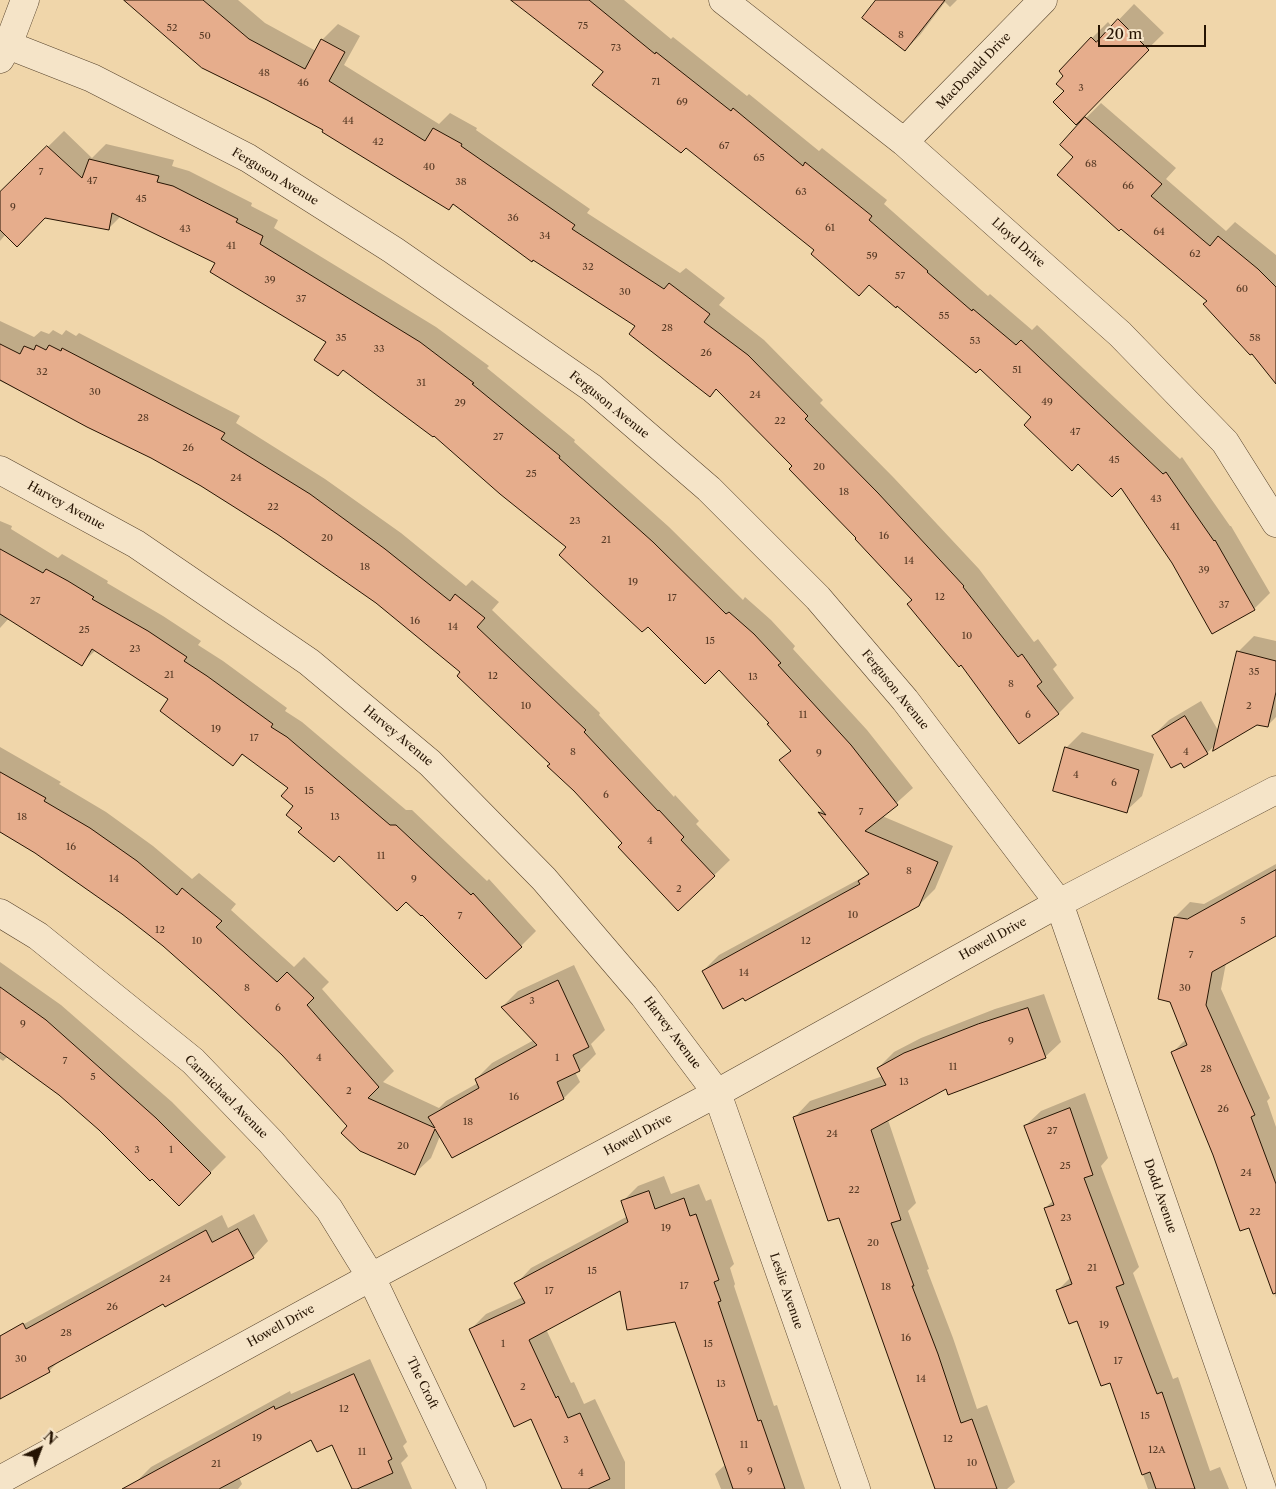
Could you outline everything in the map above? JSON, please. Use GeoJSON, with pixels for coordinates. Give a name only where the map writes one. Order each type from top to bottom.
{"type":"FeatureCollection","features":[{"type":"Feature","properties":{"kind":"street"},"geometry":{"type":"LineString","coordinates":[[4,52],[25,0]]}},
{"type":"Feature","properties":{"kind":"street","name":"Lloyd Drive"},"geometry":{"type":"LineString","coordinates":[[722,0],[904,142],[1127,341],[1225,442],[1276,523]]}},
{"type":"Feature","properties":{"kind":"street","name":"MacDonald Drive"},"geometry":{"type":"LineString","coordinates":[[904,142],[1043,0]]}},
{"type":"Feature","properties":{"kind":"street","name":"Ferguson Avenue"},"geometry":{"type":"LineString","coordinates":[[4,52],[92,78],[248,158],[393,250],[592,388],[709,489],[818,598],[905,700],[1059,902]]}},
{"type":"Feature","properties":{"kind":"street","name":"Harvey Avenue"},"geometry":{"type":"LineString","coordinates":[[0,470],[136,544],[309,662],[430,762],[544,879],[644,996],[717,1093]]}},
{"type":"Feature","properties":{"kind":"street","name":"Howell Drive"},"geometry":{"type":"LineString","coordinates":[[0,1480],[371,1276],[717,1093],[1059,902],[1276,790]]}},
{"type":"Feature","properties":{"kind":"street","name":"Dodd Avenue"},"geometry":{"type":"LineString","coordinates":[[1059,902],[1262,1489]]}},
{"type":"Feature","properties":{"kind":"street","name":"Carmichael Avenue"},"geometry":{"type":"LineString","coordinates":[[0,913],[38,936],[193,1061],[271,1142],[329,1209],[371,1276]]}},
{"type":"Feature","properties":{"kind":"street","name":"Leslie Avenue"},"geometry":{"type":"LineString","coordinates":[[717,1093],[856,1489]]}},
{"type":"Feature","properties":{"kind":"street","name":"The Croft"},"geometry":{"type":"LineString","coordinates":[[371,1276],[472,1489]]}},
{"type":"Feature","properties":{"kind":"building"},"geometry":{"type":"Polygon","coordinates":[[[124,0],[203,0],[249,39],[305,69],[321,39],[345,52],[329,81],[425,141],[433,128],[462,144],[461,146],[575,225],[572,229],[664,289],[669,283],[710,314],[704,322],[748,355],[808,416],[805,419],[878,493],[964,586],[1018,657],[1022,654],[1042,682],[1037,686],[1059,714],[1019,744],[961,665],[959,667],[907,604],[912,600],[856,538],[789,469],[792,466],[716,389],[710,397],[629,334],[635,326],[533,260],[532,262],[453,204],[449,210],[322,132],[323,130],[202,68],[124,0]]]}},
{"type":"Feature","properties":{"kind":"building"},"geometry":{"type":"Polygon","coordinates":[[[511,0],[589,0],[655,54],[656,52],[731,111],[733,108],[803,166],[805,162],[872,216],[869,220],[927,272],[972,311],[973,309],[1016,345],[1021,340],[1163,474],[1166,472],[1215,540],[1255,610],[1212,634],[1172,563],[1121,488],[1112,497],[1078,464],[1072,471],[1024,425],[1031,417],[980,369],[976,373],[897,306],[896,308],[869,285],[859,296],[811,254],[814,250],[686,148],[681,153],[592,85],[603,72],[511,0]]]}},
{"type":"Feature","properties":{"kind":"building"},"geometry":{"type":"Polygon","coordinates":[[[876,0],[945,0],[905,51],[862,18],[876,0]]]}},
{"type":"Feature","properties":{"kind":"building"},"geometry":{"type":"Polygon","coordinates":[[[1118,19],[1149,50],[1076,125],[1053,102],[1064,91],[1056,84],[1063,76],[1059,71],[1091,37],[1096,42],[1118,19]]]}},
{"type":"Feature","properties":{"kind":"building"},"geometry":{"type":"Polygon","coordinates":[[[1085,117],[1162,184],[1151,196],[1210,246],[1218,236],[1258,269],[1276,287],[1276,384],[1252,354],[1250,355],[1203,304],[1207,301],[1121,229],[1119,231],[1057,175],[1073,157],[1060,145],[1085,117]]]}},
{"type":"Feature","properties":{"kind":"building"},"geometry":{"type":"Polygon","coordinates":[[[47,146],[82,178],[89,159],[159,176],[157,182],[173,186],[238,219],[236,222],[263,236],[260,244],[420,342],[474,383],[472,384],[560,456],[559,458],[653,542],[726,614],[729,612],[754,634],[781,663],[778,665],[851,745],[898,805],[865,831],[938,862],[919,906],[745,1001],[743,998],[723,1009],[702,971],[860,884],[858,881],[869,874],[818,812],[826,815],[779,760],[791,751],[767,724],[769,723],[719,670],[705,684],[648,627],[642,632],[559,555],[566,547],[500,494],[434,436],[343,370],[338,376],[314,360],[326,342],[210,272],[215,263],[112,213],[109,230],[45,218],[17,247],[0,230],[0,192],[47,146]]]}},
{"type":"Feature","properties":{"kind":"building"},"geometry":{"type":"Polygon","coordinates":[[[0,344],[20,354],[24,346],[34,350],[36,345],[46,350],[49,345],[61,351],[62,348],[225,433],[221,439],[310,494],[385,549],[450,601],[455,594],[485,618],[477,627],[586,730],[584,732],[684,837],[681,840],[715,876],[678,911],[618,847],[622,843],[574,791],[547,766],[550,764],[457,676],[460,672],[376,603],[277,534],[201,486],[151,458],[87,427],[0,380],[0,344]]]}},
{"type":"Feature","properties":{"kind":"building"},"geometry":{"type":"Polygon","coordinates":[[[0,549],[43,573],[46,569],[68,581],[94,597],[92,599],[148,631],[187,657],[184,661],[273,724],[271,727],[287,737],[390,825],[396,825],[471,895],[473,893],[522,947],[486,979],[422,915],[406,902],[397,911],[339,856],[334,862],[298,832],[302,828],[286,815],[293,806],[281,796],[288,788],[242,754],[233,766],[160,711],[168,699],[92,649],[82,666],[0,614],[0,549]]]}},
{"type":"Feature","properties":{"kind":"building"},"geometry":{"type":"Polygon","coordinates":[[[1237,651],[1276,661],[1276,692],[1268,727],[1257,725],[1213,751],[1237,651]]]}},
{"type":"Feature","properties":{"kind":"building"},"geometry":{"type":"Polygon","coordinates":[[[1185,716],[1208,754],[1184,768],[1181,763],[1171,768],[1152,736],[1185,716]]]}},
{"type":"Feature","properties":{"kind":"building"},"geometry":{"type":"Polygon","coordinates":[[[1065,747],[1139,770],[1127,813],[1053,791],[1065,747]]]}},
{"type":"Feature","properties":{"kind":"building"},"geometry":{"type":"Polygon","coordinates":[[[0,772],[46,798],[44,801],[90,828],[137,861],[177,895],[182,888],[222,921],[216,927],[277,982],[287,972],[314,998],[307,1005],[379,1087],[368,1098],[435,1128],[428,1117],[479,1088],[475,1079],[537,1045],[501,1007],[558,980],[589,1047],[573,1055],[580,1071],[557,1082],[564,1099],[452,1158],[435,1129],[415,1175],[360,1151],[341,1133],[347,1126],[282,1055],[163,946],[122,914],[35,853],[0,832],[0,772]]]}},
{"type":"Feature","properties":{"kind":"building"},"geometry":{"type":"Polygon","coordinates":[[[1276,870],[1276,936],[1212,972],[1206,1005],[1255,1115],[1251,1117],[1276,1184],[1276,1293],[1273,1294],[1249,1228],[1240,1231],[1213,1155],[1171,1052],[1187,1045],[1170,1002],[1158,999],[1174,917],[1187,919],[1276,870]]]}},
{"type":"Feature","properties":{"kind":"building"},"geometry":{"type":"Polygon","coordinates":[[[0,987],[46,1020],[156,1118],[211,1173],[179,1206],[59,1095],[0,1052],[0,987]]]}},
{"type":"Feature","properties":{"kind":"building"},"geometry":{"type":"Polygon","coordinates":[[[1028,1008],[1046,1058],[948,1095],[946,1089],[871,1130],[901,1220],[891,1223],[914,1286],[912,1286],[938,1354],[961,1423],[972,1419],[997,1489],[935,1489],[839,1218],[828,1221],[793,1117],[886,1085],[877,1068],[904,1053],[978,1024],[1028,1008]]]}},
{"type":"Feature","properties":{"kind":"building"},"geometry":{"type":"Polygon","coordinates":[[[1070,1108],[1093,1175],[1084,1178],[1124,1284],[1116,1287],[1157,1394],[1162,1392],[1195,1489],[1156,1489],[1150,1472],[1142,1475],[1110,1383],[1101,1386],[1077,1321],[1069,1324],[1056,1290],[1072,1284],[1044,1208],[1054,1205],[1024,1126],[1070,1108]]]}},
{"type":"Feature","properties":{"kind":"building"},"geometry":{"type":"Polygon","coordinates":[[[649,1191],[655,1209],[684,1198],[690,1216],[696,1214],[719,1280],[714,1282],[721,1301],[718,1302],[758,1421],[761,1420],[785,1489],[733,1489],[675,1322],[627,1330],[620,1291],[529,1340],[556,1398],[558,1396],[568,1418],[580,1413],[610,1479],[588,1489],[562,1489],[531,1419],[514,1427],[469,1329],[525,1303],[514,1283],[628,1222],[621,1201],[649,1191]]]}},
{"type":"Feature","properties":{"kind":"building"},"geometry":{"type":"Polygon","coordinates":[[[238,1229],[254,1258],[165,1307],[163,1304],[48,1368],[50,1372],[0,1399],[0,1336],[23,1323],[26,1329],[206,1230],[212,1242],[238,1229]]]}},
{"type":"Feature","properties":{"kind":"building"},"geometry":{"type":"Polygon","coordinates":[[[354,1374],[392,1459],[388,1461],[393,1473],[357,1489],[352,1489],[332,1445],[317,1452],[311,1440],[219,1489],[122,1489],[274,1406],[275,1409],[354,1374]]]}}]}
